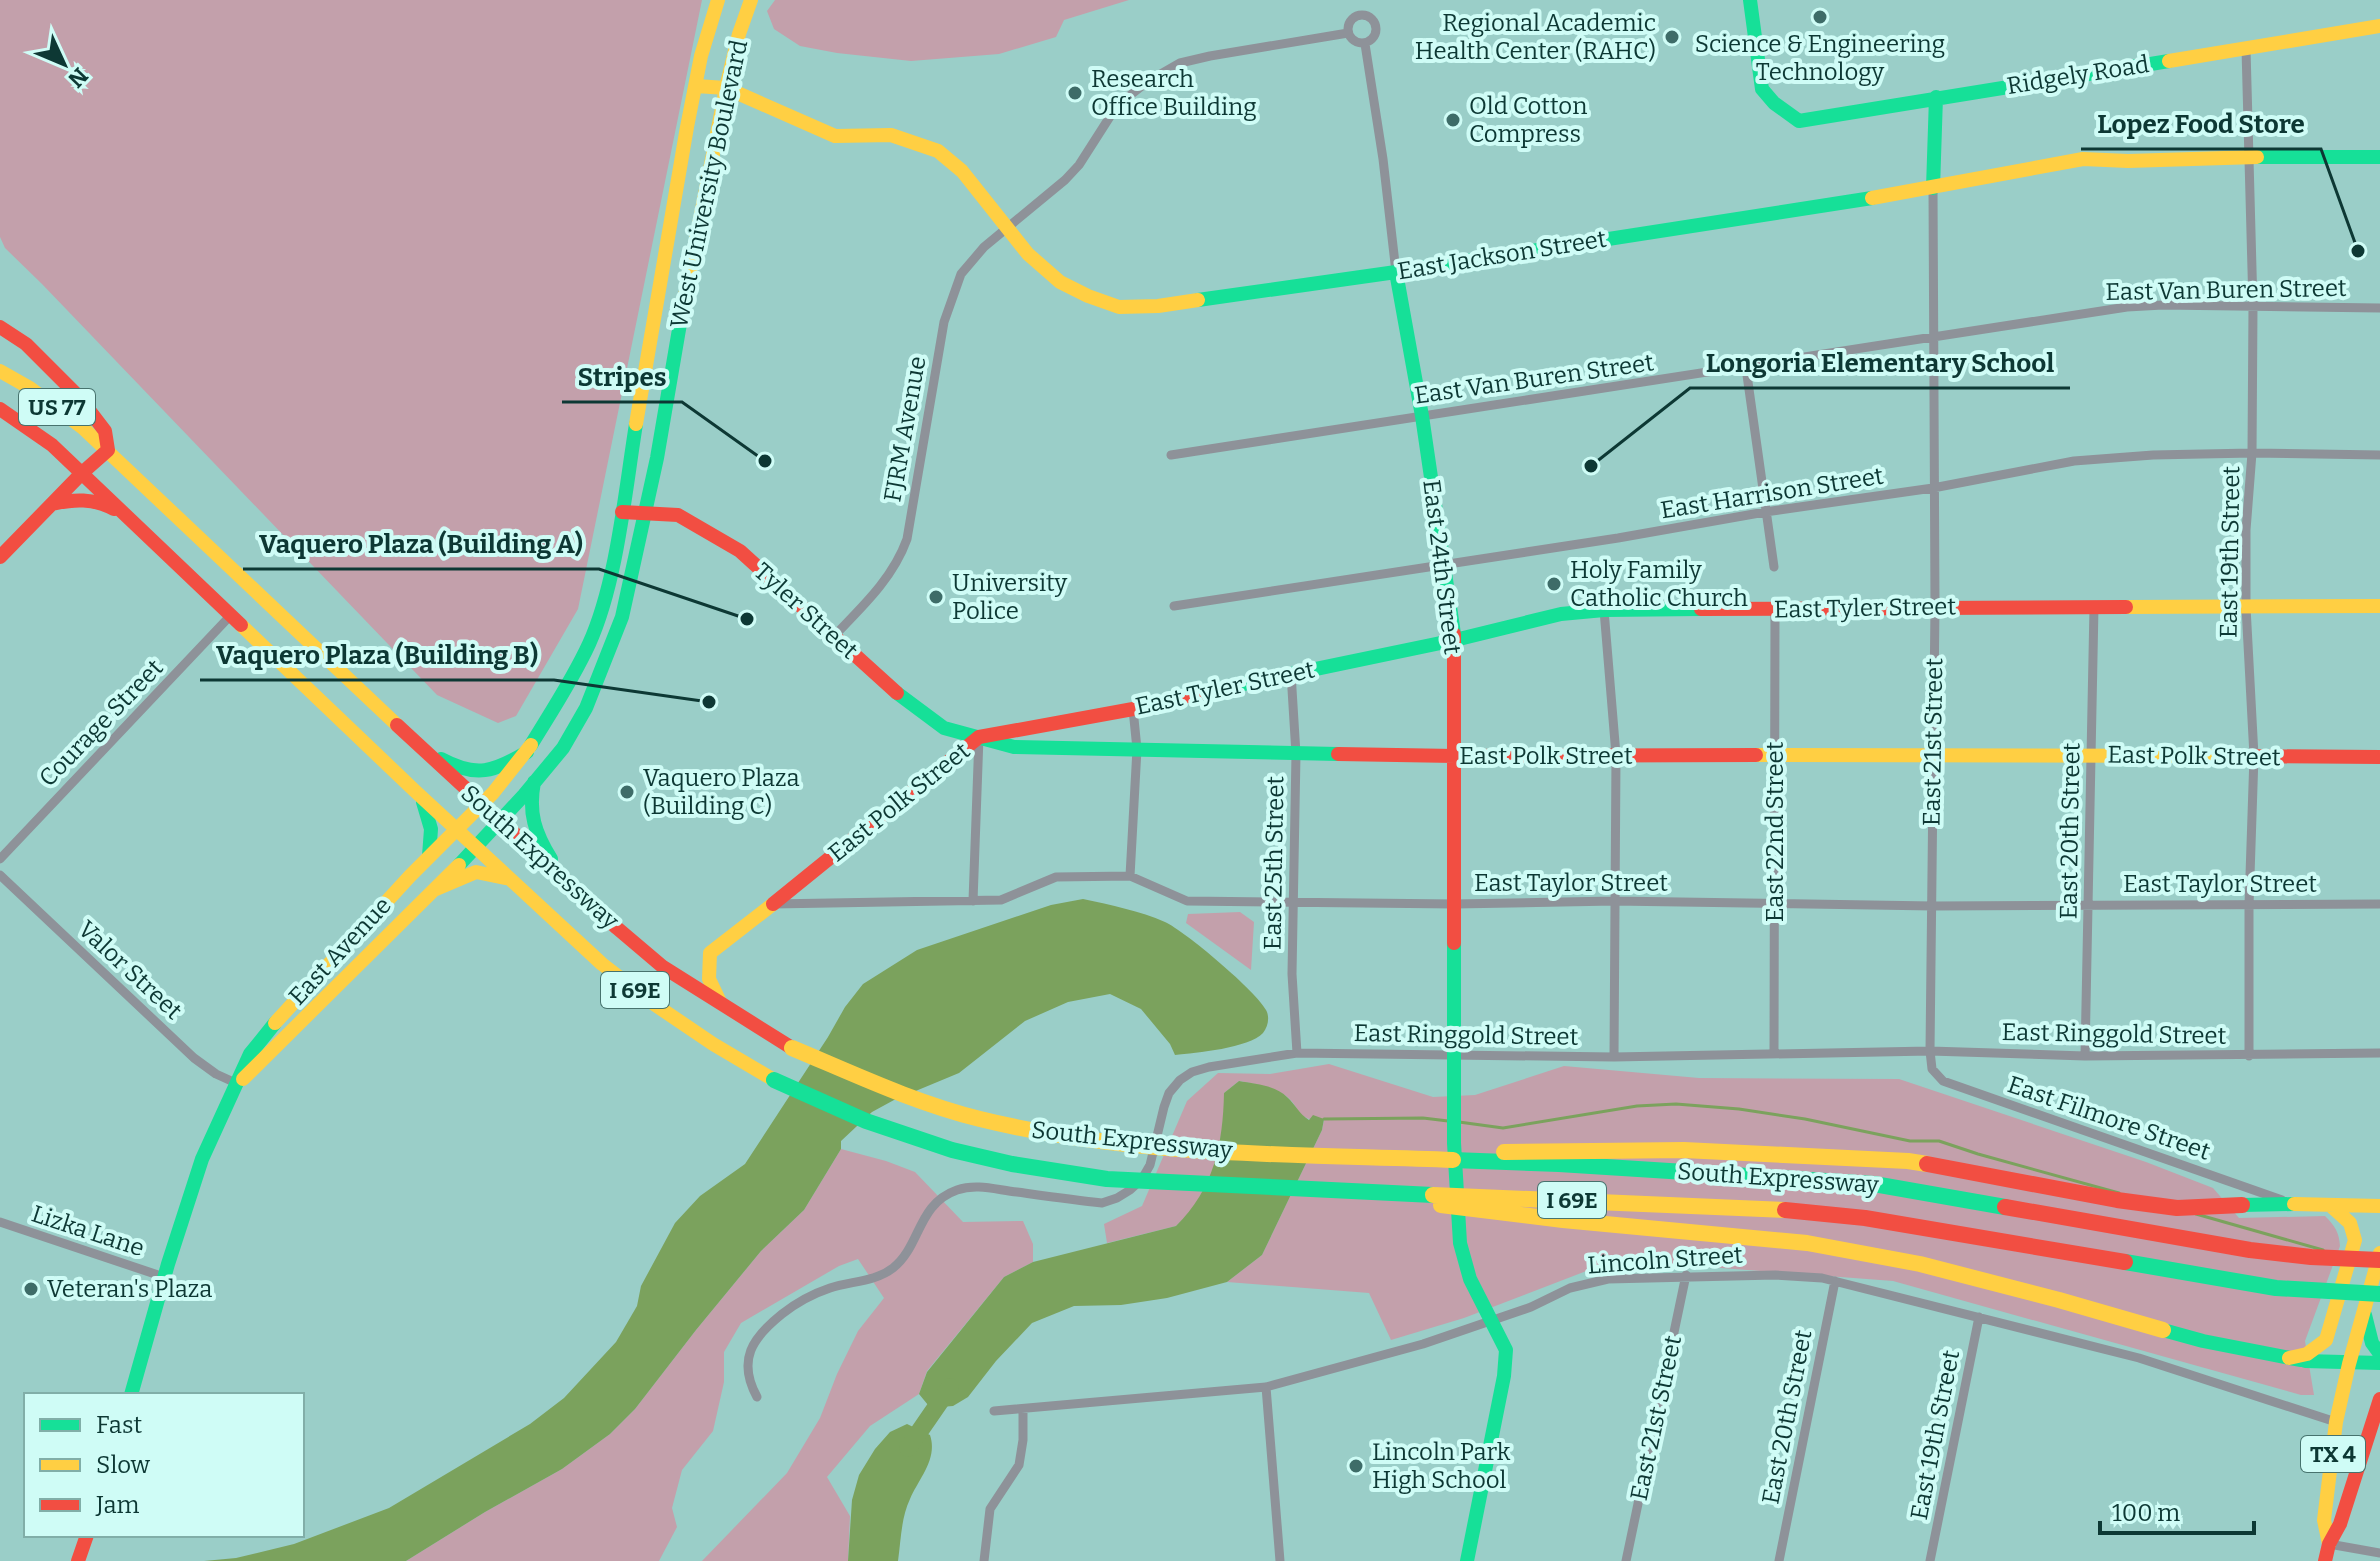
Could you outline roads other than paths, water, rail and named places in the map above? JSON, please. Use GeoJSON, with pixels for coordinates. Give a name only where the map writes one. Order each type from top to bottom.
{"type":"FeatureCollection","features":[{"type":"Feature","properties":{"kind":"main road","name":"West University Boulevard"},"geometry":{"type":"LineString","coordinates":[[457,830],[527,752],[577,669],[601,611],[622,512],[701,56],[718,0]]}},
{"type":"Feature","properties":{"kind":"main road","name":"West University Boulevard"},"geometry":{"type":"LineString","coordinates":[[476,847],[563,748],[586,708],[622,617],[657,458],[690,262],[726,88],[751,0]]}},
{"type":"Feature","properties":{"kind":"main road","name":"Ridgely Road"},"geometry":{"type":"LineString","coordinates":[[1750,0],[1762,89],[1779,108],[1799,121],[2380,26]]}},
{"type":"Feature","properties":{"kind":"main road","name":"East Jackson Street"},"geometry":{"type":"LineString","coordinates":[[696,86],[726,88],[835,136],[891,135],[938,151],[962,171],[1028,254],[1060,282],[1119,307],[1158,306],[1396,272],[1933,188],[2083,159],[2380,157]]}},
{"type":"Feature","properties":{"kind":"main road","name":"East 21st Street"},"geometry":{"type":"LineString","coordinates":[[1933,188],[1936,97]]}},
{"type":"Feature","properties":{"kind":"main road","name":"East 24th Street"},"geometry":{"type":"LineString","coordinates":[[1396,272],[1422,416],[1455,640],[1454,1143],[1460,1243],[1470,1279],[1492,1322]]}},
{"type":"Feature","properties":{"kind":"main road"},"geometry":{"type":"LineString","coordinates":[[0,327],[26,344],[79,397],[105,431],[108,450],[0,557]]}},
{"type":"Feature","properties":{"kind":"main road","name":"South Expressway"},"geometry":{"type":"LineString","coordinates":[[0,371],[55,405],[108,450],[415,742],[663,967],[792,1048],[906,1097],[1019,1129],[1147,1147],[1564,1164],[1874,1184],[2250,1250],[2380,1260]]}},
{"type":"Feature","properties":{"kind":"main road","name":"South Expressway"},"geometry":{"type":"LineString","coordinates":[[0,409],[52,445],[558,926],[623,980],[713,1044],[774,1080],[887,1129],[952,1150],[1012,1164],[1107,1179],[1766,1208],[1865,1218],[2276,1288],[2380,1294]]}},
{"type":"Feature","properties":{"kind":"main road"},"geometry":{"type":"LineString","coordinates":[[50,505],[86,498],[105,504],[131,519]]}},
{"type":"Feature","properties":{"kind":"main road","name":"Tyler Street"},"geometry":{"type":"LineString","coordinates":[[622,512],[678,515],[719,537],[740,551],[893,690],[944,728],[979,737]]}},
{"type":"Feature","properties":{"kind":"main road","name":"East Tyler Street"},"geometry":{"type":"LineString","coordinates":[[979,737],[1133,709],[1455,640],[1561,614],[1604,610],[2380,606]]}},
{"type":"Feature","properties":{"kind":"main road","name":"East Polk Street"},"geometry":{"type":"LineString","coordinates":[[723,1007],[708,983],[710,953],[979,737],[1014,747],[1296,754],[2380,757]]}},
{"type":"Feature","properties":{"kind":"main road"},"geometry":{"type":"LineString","coordinates":[[415,742],[447,763],[479,773],[506,766],[527,752]]}},
{"type":"Feature","properties":{"kind":"main road"},"geometry":{"type":"LineString","coordinates":[[534,782],[530,816],[534,831],[565,880]]}},
{"type":"Feature","properties":{"kind":"main road"},"geometry":{"type":"LineString","coordinates":[[421,797],[428,812],[433,838],[429,856]]}},
{"type":"Feature","properties":{"kind":"main road","name":"East Avenue"},"geometry":{"type":"LineString","coordinates":[[132,1393],[202,1159],[250,1054],[289,1005],[457,830]]}},
{"type":"Feature","properties":{"kind":"main road","name":"East Avenue"},"geometry":{"type":"LineString","coordinates":[[238,1084],[476,847]]}},
{"type":"Feature","properties":{"kind":"main road"},"geometry":{"type":"LineString","coordinates":[[436,889],[476,872],[511,881]]}},
{"type":"Feature","properties":{"kind":"main road"},"geometry":{"type":"LineString","coordinates":[[1302,1154],[1684,1150],[1838,1157],[1908,1161],[2117,1200],[2177,1208],[2294,1204],[2380,1206]]}},
{"type":"Feature","properties":{"kind":"main road"},"geometry":{"type":"LineString","coordinates":[[1336,1191],[1563,1220],[1807,1243],[1920,1264],[2203,1341],[2300,1358],[2349,1364],[2380,1363]]}},
{"type":"Feature","properties":{"kind":"main road"},"geometry":{"type":"LineString","coordinates":[[2300,1358],[2326,1340],[2355,1240],[2350,1223],[2330,1205]]}},
{"type":"Feature","properties":{"kind":"main road","name":"TX 4"},"geometry":{"type":"LineString","coordinates":[[2329,1544],[2324,1520],[2336,1422],[2380,1253]]}},
{"type":"Feature","properties":{"kind":"main road"},"geometry":{"type":"LineString","coordinates":[[2364,1311],[2372,1343],[2380,1354]]}},
{"type":"Feature","properties":{"kind":"main road"},"geometry":{"type":"LineString","coordinates":[[1467,1561],[1504,1376],[1506,1350],[1492,1322]]}},
{"type":"Feature","properties":{"kind":"main road","name":"TX 4"},"geometry":{"type":"LineString","coordinates":[[2325,1561],[2329,1544],[2377,1430],[2380,1399]]}},
{"type":"Feature","properties":{"kind":"main road"},"geometry":{"type":"LineString","coordinates":[[78,1561],[86,1537]]}},
{"type":"Feature","properties":{"kind":"street"},"geometry":{"type":"LineString","coordinates":[[1364,15],[1372,18],[1377,26],[1376,35],[1365,44],[1354,42],[1348,33],[1349,24],[1355,17],[1364,15]]}},
{"type":"Feature","properties":{"kind":"street","name":"FJRM Avenue"},"geometry":{"type":"LineString","coordinates":[[835,635],[880,588],[901,554],[944,322],[961,274],[984,247],[1079,165],[1111,115],[1147,82],[1180,63],[1348,33]]}},
{"type":"Feature","properties":{"kind":"street","name":"East 24th Street"},"geometry":{"type":"LineString","coordinates":[[1365,44],[1396,272]]}},
{"type":"Feature","properties":{"kind":"street","name":"East 19th Street"},"geometry":{"type":"LineString","coordinates":[[2246,49],[2253,306],[2252,453],[2246,530],[2246,607],[2254,756],[2249,905],[2249,1056]]}},
{"type":"Feature","properties":{"kind":"street","name":"East 21st Street"},"geometry":{"type":"LineString","coordinates":[[1930,1051],[1935,607],[1933,188]]}},
{"type":"Feature","properties":{"kind":"street","name":"East Van Buren Street"},"geometry":{"type":"LineString","coordinates":[[1171,455],[2127,307],[2380,308]]}},
{"type":"Feature","properties":{"kind":"street"},"geometry":{"type":"LineString","coordinates":[[1746,368],[1774,567]]}},
{"type":"Feature","properties":{"kind":"street","name":"East Harrison Street"},"geometry":{"type":"LineString","coordinates":[[1174,606],[1933,488],[2074,461],[2153,455],[2252,453],[2380,455]]}},
{"type":"Feature","properties":{"kind":"street","name":"East 20th Street"},"geometry":{"type":"LineString","coordinates":[[2085,1056],[2094,607]]}},
{"type":"Feature","properties":{"kind":"street"},"geometry":{"type":"LineString","coordinates":[[1604,610],[1616,755],[1614,1057]]}},
{"type":"Feature","properties":{"kind":"street","name":"East 22nd Street"},"geometry":{"type":"LineString","coordinates":[[1774,1053],[1775,610]]}},
{"type":"Feature","properties":{"kind":"street","name":"Courage Street"},"geometry":{"type":"LineString","coordinates":[[0,859],[231,615]]}},
{"type":"Feature","properties":{"kind":"street","name":"East 25th Street"},"geometry":{"type":"LineString","coordinates":[[1291,673],[1296,754],[1292,974],[1297,1053]]}},
{"type":"Feature","properties":{"kind":"street"},"geometry":{"type":"LineString","coordinates":[[1130,876],[1137,749],[1133,709]]}},
{"type":"Feature","properties":{"kind":"street"},"geometry":{"type":"LineString","coordinates":[[973,901],[979,737]]}},
{"type":"Feature","properties":{"kind":"street","name":"Valor Street"},"geometry":{"type":"LineString","coordinates":[[0,875],[194,1058],[216,1074],[238,1084]]}},
{"type":"Feature","properties":{"kind":"street","name":"East Taylor Street"},"geometry":{"type":"LineString","coordinates":[[773,904],[1001,900],[1056,877],[1130,876],[1187,901],[1455,904],[1614,901],[1933,906],[2380,904]]}},
{"type":"Feature","properties":{"kind":"street","name":"East Ringgold Street"},"geometry":{"type":"LineString","coordinates":[[757,1397],[748,1373],[748,1359],[758,1335],[798,1302],[829,1288],[887,1273],[906,1254],[921,1222],[935,1204],[958,1190],[985,1187],[1102,1203],[1117,1198],[1142,1179],[1150,1165],[1169,1093],[1192,1072],[1209,1067],[1297,1053],[1614,1057],[1930,1051],[2085,1056],[2380,1053]]}},
{"type":"Feature","properties":{"kind":"street","name":"East Filmore Street"},"geometry":{"type":"LineString","coordinates":[[1930,1051],[1932,1069],[1943,1081],[2294,1204]]}},
{"type":"Feature","properties":{"kind":"street","name":"Lizka Lane"},"geometry":{"type":"LineString","coordinates":[[0,1222],[164,1277]]}},
{"type":"Feature","properties":{"kind":"street","name":"East 21st Street"},"geometry":{"type":"LineString","coordinates":[[1626,1561],[1686,1275]]}},
{"type":"Feature","properties":{"kind":"street","name":"Lincoln Street"},"geometry":{"type":"LineString","coordinates":[[994,1411],[1266,1387],[1423,1344],[1492,1322],[1570,1288],[1608,1279],[1775,1275],[1835,1281],[2139,1358],[2336,1422]]}},
{"type":"Feature","properties":{"kind":"street","name":"East 20th Street"},"geometry":{"type":"LineString","coordinates":[[1779,1561],[1835,1281]]}},
{"type":"Feature","properties":{"kind":"street","name":"East 19th Street"},"geometry":{"type":"LineString","coordinates":[[1930,1561],[1979,1317]]}},
{"type":"Feature","properties":{"kind":"street"},"geometry":{"type":"LineString","coordinates":[[1266,1387],[1280,1561]]}},
{"type":"Feature","properties":{"kind":"street"},"geometry":{"type":"LineString","coordinates":[[984,1561],[990,1509],[1019,1465],[1023,1409]]}},
{"type":"Feature","properties":{"kind":"street"},"geometry":{"type":"LineString","coordinates":[[2329,1544],[2380,1553]]}},
{"type":"Feature","properties":{"kind":"waterway"},"geometry":{"type":"LineString","coordinates":[[1459,1122],[1503,1128],[1637,1106],[1676,1104],[1739,1109],[1910,1141],[1939,1141],[2119,1193]]}},
{"type":"Feature","properties":{"kind":"waterway"},"geometry":{"type":"LineString","coordinates":[[1324,1119],[1423,1118],[1448,1121]]}},
{"type":"Feature","properties":{"kind":"waterway"},"geometry":{"type":"LineString","coordinates":[[2196,1214],[2323,1250]]}},
{"type":"Feature","properties":{"kind":"waterway"},"geometry":{"type":"LineString","coordinates":[[908,1448],[950,1387]]}},
{"type":"Feature","properties":{"kind":"place","name":"Science & Engineering Technology"},"geometry":{"type":"Point","coordinates":[1820,17]}},
{"type":"Feature","properties":{"kind":"place","name":"Regional Academic Health Center (RAHC)"},"geometry":{"type":"Point","coordinates":[1672,37]}},
{"type":"Feature","properties":{"kind":"place","name":"Research Office Building"},"geometry":{"type":"Point","coordinates":[1075,93]}},
{"type":"Feature","properties":{"kind":"place","name":"Old Cotton Compress"},"geometry":{"type":"Point","coordinates":[1453,120]}},
{"type":"Feature","properties":{"kind":"place","name":"Lopez Food Store"},"geometry":{"type":"Point","coordinates":[2358,251]}},
{"type":"Feature","properties":{"kind":"place","name":"Stripes"},"geometry":{"type":"Point","coordinates":[765,461]}},
{"type":"Feature","properties":{"kind":"place","name":"Longoria Elementary School"},"geometry":{"type":"Point","coordinates":[1591,466]}},
{"type":"Feature","properties":{"kind":"place","name":"Holy Family Catholic Church"},"geometry":{"type":"Point","coordinates":[1554,584]}},
{"type":"Feature","properties":{"kind":"place","name":"University Police"},"geometry":{"type":"Point","coordinates":[936,597]}},
{"type":"Feature","properties":{"kind":"place","name":"Vaquero Plaza (Building A)"},"geometry":{"type":"Point","coordinates":[747,619]}},
{"type":"Feature","properties":{"kind":"place","name":"Vaquero Plaza (Building B)"},"geometry":{"type":"Point","coordinates":[709,702]}},
{"type":"Feature","properties":{"kind":"place","name":"Vaquero Plaza (Building C)"},"geometry":{"type":"Point","coordinates":[627,792]}},
{"type":"Feature","properties":{"kind":"place","name":"Veteran's Plaza"},"geometry":{"type":"Point","coordinates":[31,1289]}},
{"type":"Feature","properties":{"kind":"place","name":"Lincoln Park High School"},"geometry":{"type":"Point","coordinates":[1356,1466]}}]}
